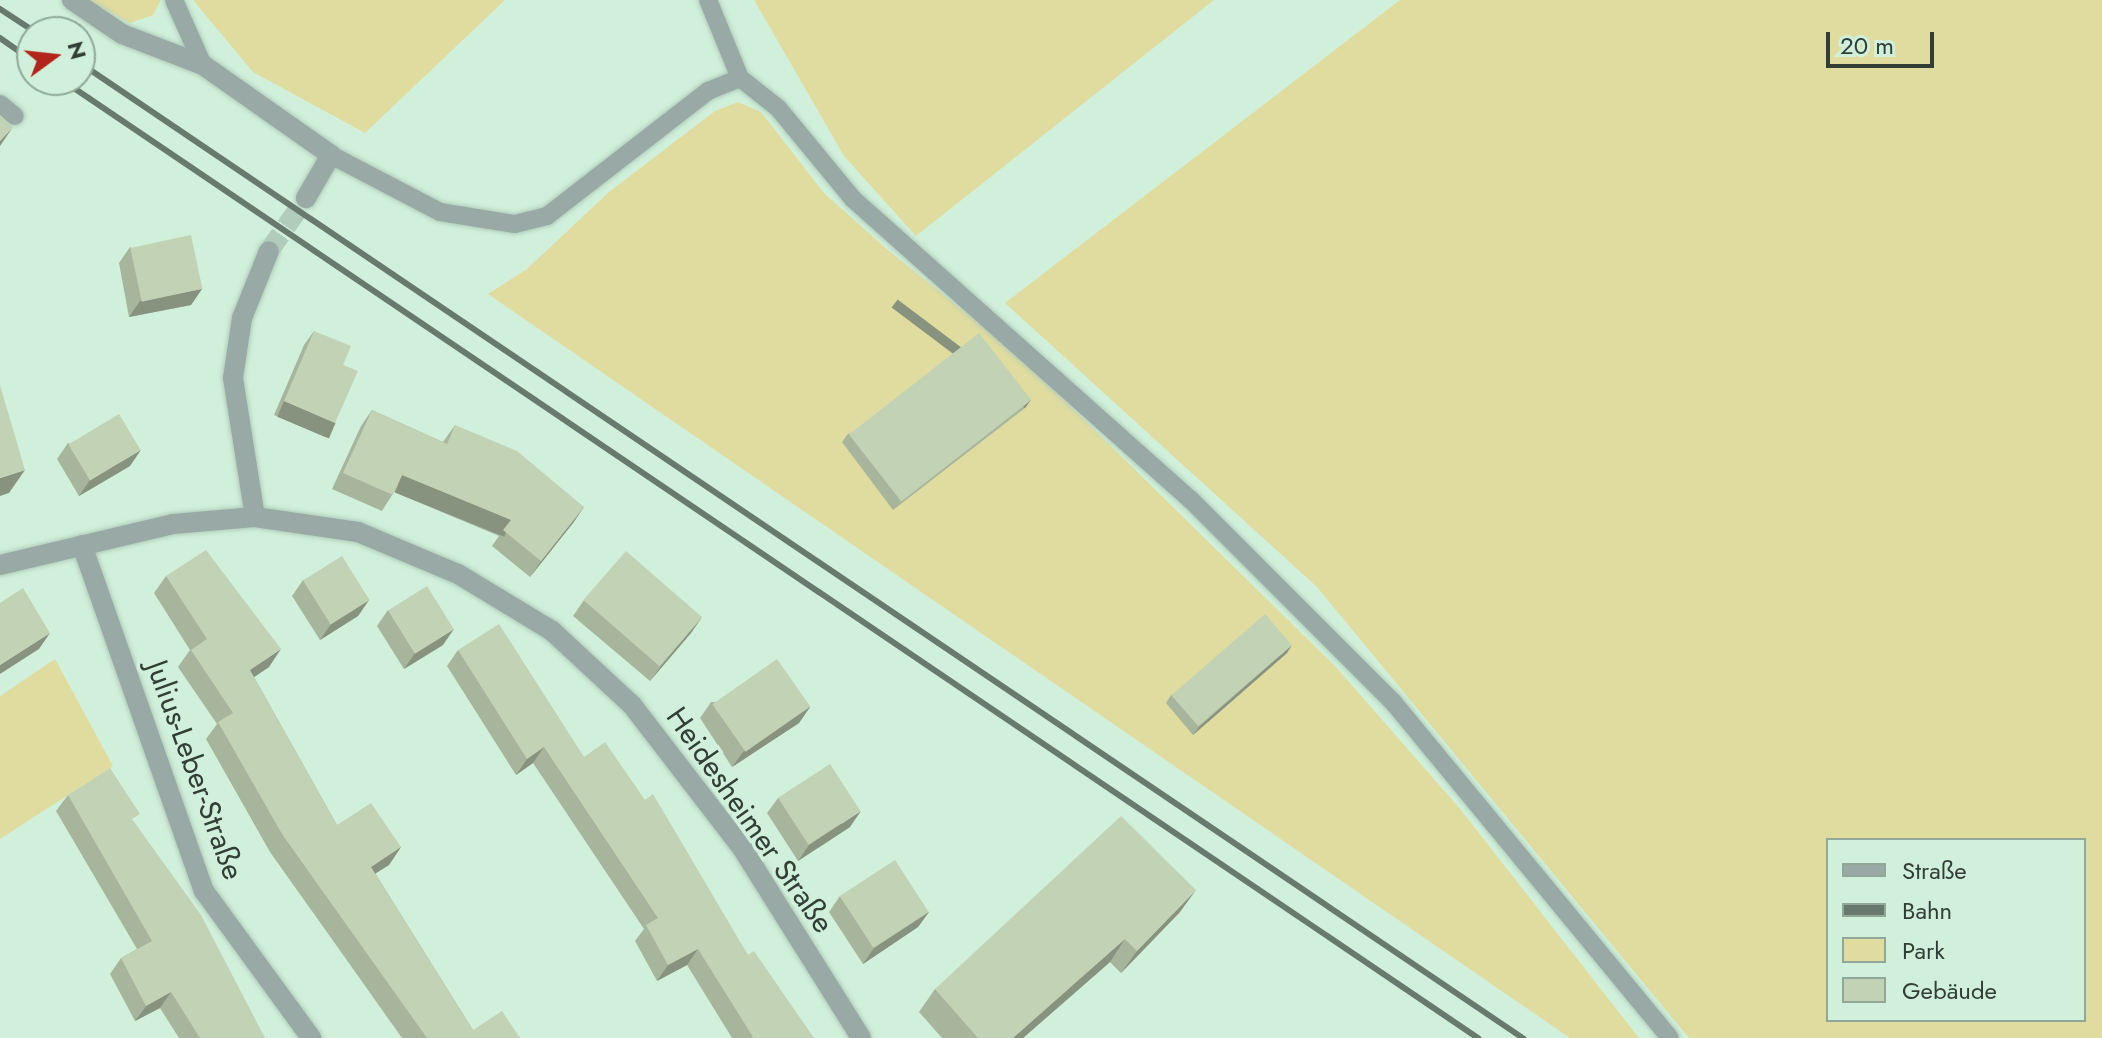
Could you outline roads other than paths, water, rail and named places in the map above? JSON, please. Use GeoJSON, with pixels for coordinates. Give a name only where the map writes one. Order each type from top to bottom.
{"type":"FeatureCollection","features":[{"type":"Feature","properties":{"kind":"street"},"geometry":{"type":"LineString","coordinates":[[72,0],[122,34],[203,65],[331,155],[306,198]]}},
{"type":"Feature","properties":{"kind":"street"},"geometry":{"type":"LineString","coordinates":[[255,517],[233,378],[242,318],[269,251]]}},
{"type":"Feature","properties":{"kind":"street","name":"Heidesheimer Straße"},"geometry":{"type":"LineString","coordinates":[[0,565],[82,545],[255,517],[358,532],[458,574],[552,631],[632,705],[723,824],[861,1038]]}},
{"type":"Feature","properties":{"kind":"street","name":"Julius-Leber-Straße"},"geometry":{"type":"LineString","coordinates":[[82,545],[204,891],[311,1038]]}},
{"type":"Feature","properties":{"kind":"lane"},"geometry":{"type":"LineString","coordinates":[[174,0],[203,65]]}},
{"type":"Feature","properties":{"kind":"lane"},"geometry":{"type":"LineString","coordinates":[[708,0],[740,78],[778,108],[853,199],[1190,499],[1393,702],[1670,1038]]}},
{"type":"Feature","properties":{"kind":"lane"},"geometry":{"type":"LineString","coordinates":[[331,155],[440,212],[515,224],[547,216],[708,91],[740,78]]}},
{"type":"Feature","properties":{"kind":"lane"},"geometry":{"type":"LineString","coordinates":[[0,104],[15,116]]}},
{"type":"Feature","properties":{"kind":"tunnel"},"geometry":{"type":"LineString","coordinates":[[269,251],[306,198]]}},
{"type":"Feature","properties":{"kind":"railway"},"geometry":{"type":"LineString","coordinates":[[0,9],[16,20]]}},
{"type":"Feature","properties":{"kind":"railway"},"geometry":{"type":"LineString","coordinates":[[0,38],[16,49]]}},
{"type":"Feature","properties":{"kind":"railway"},"geometry":{"type":"LineString","coordinates":[[96,74],[1523,1038]]}},
{"type":"Feature","properties":{"kind":"railway"},"geometry":{"type":"LineString","coordinates":[[86,96],[1478,1038]]}}]}
